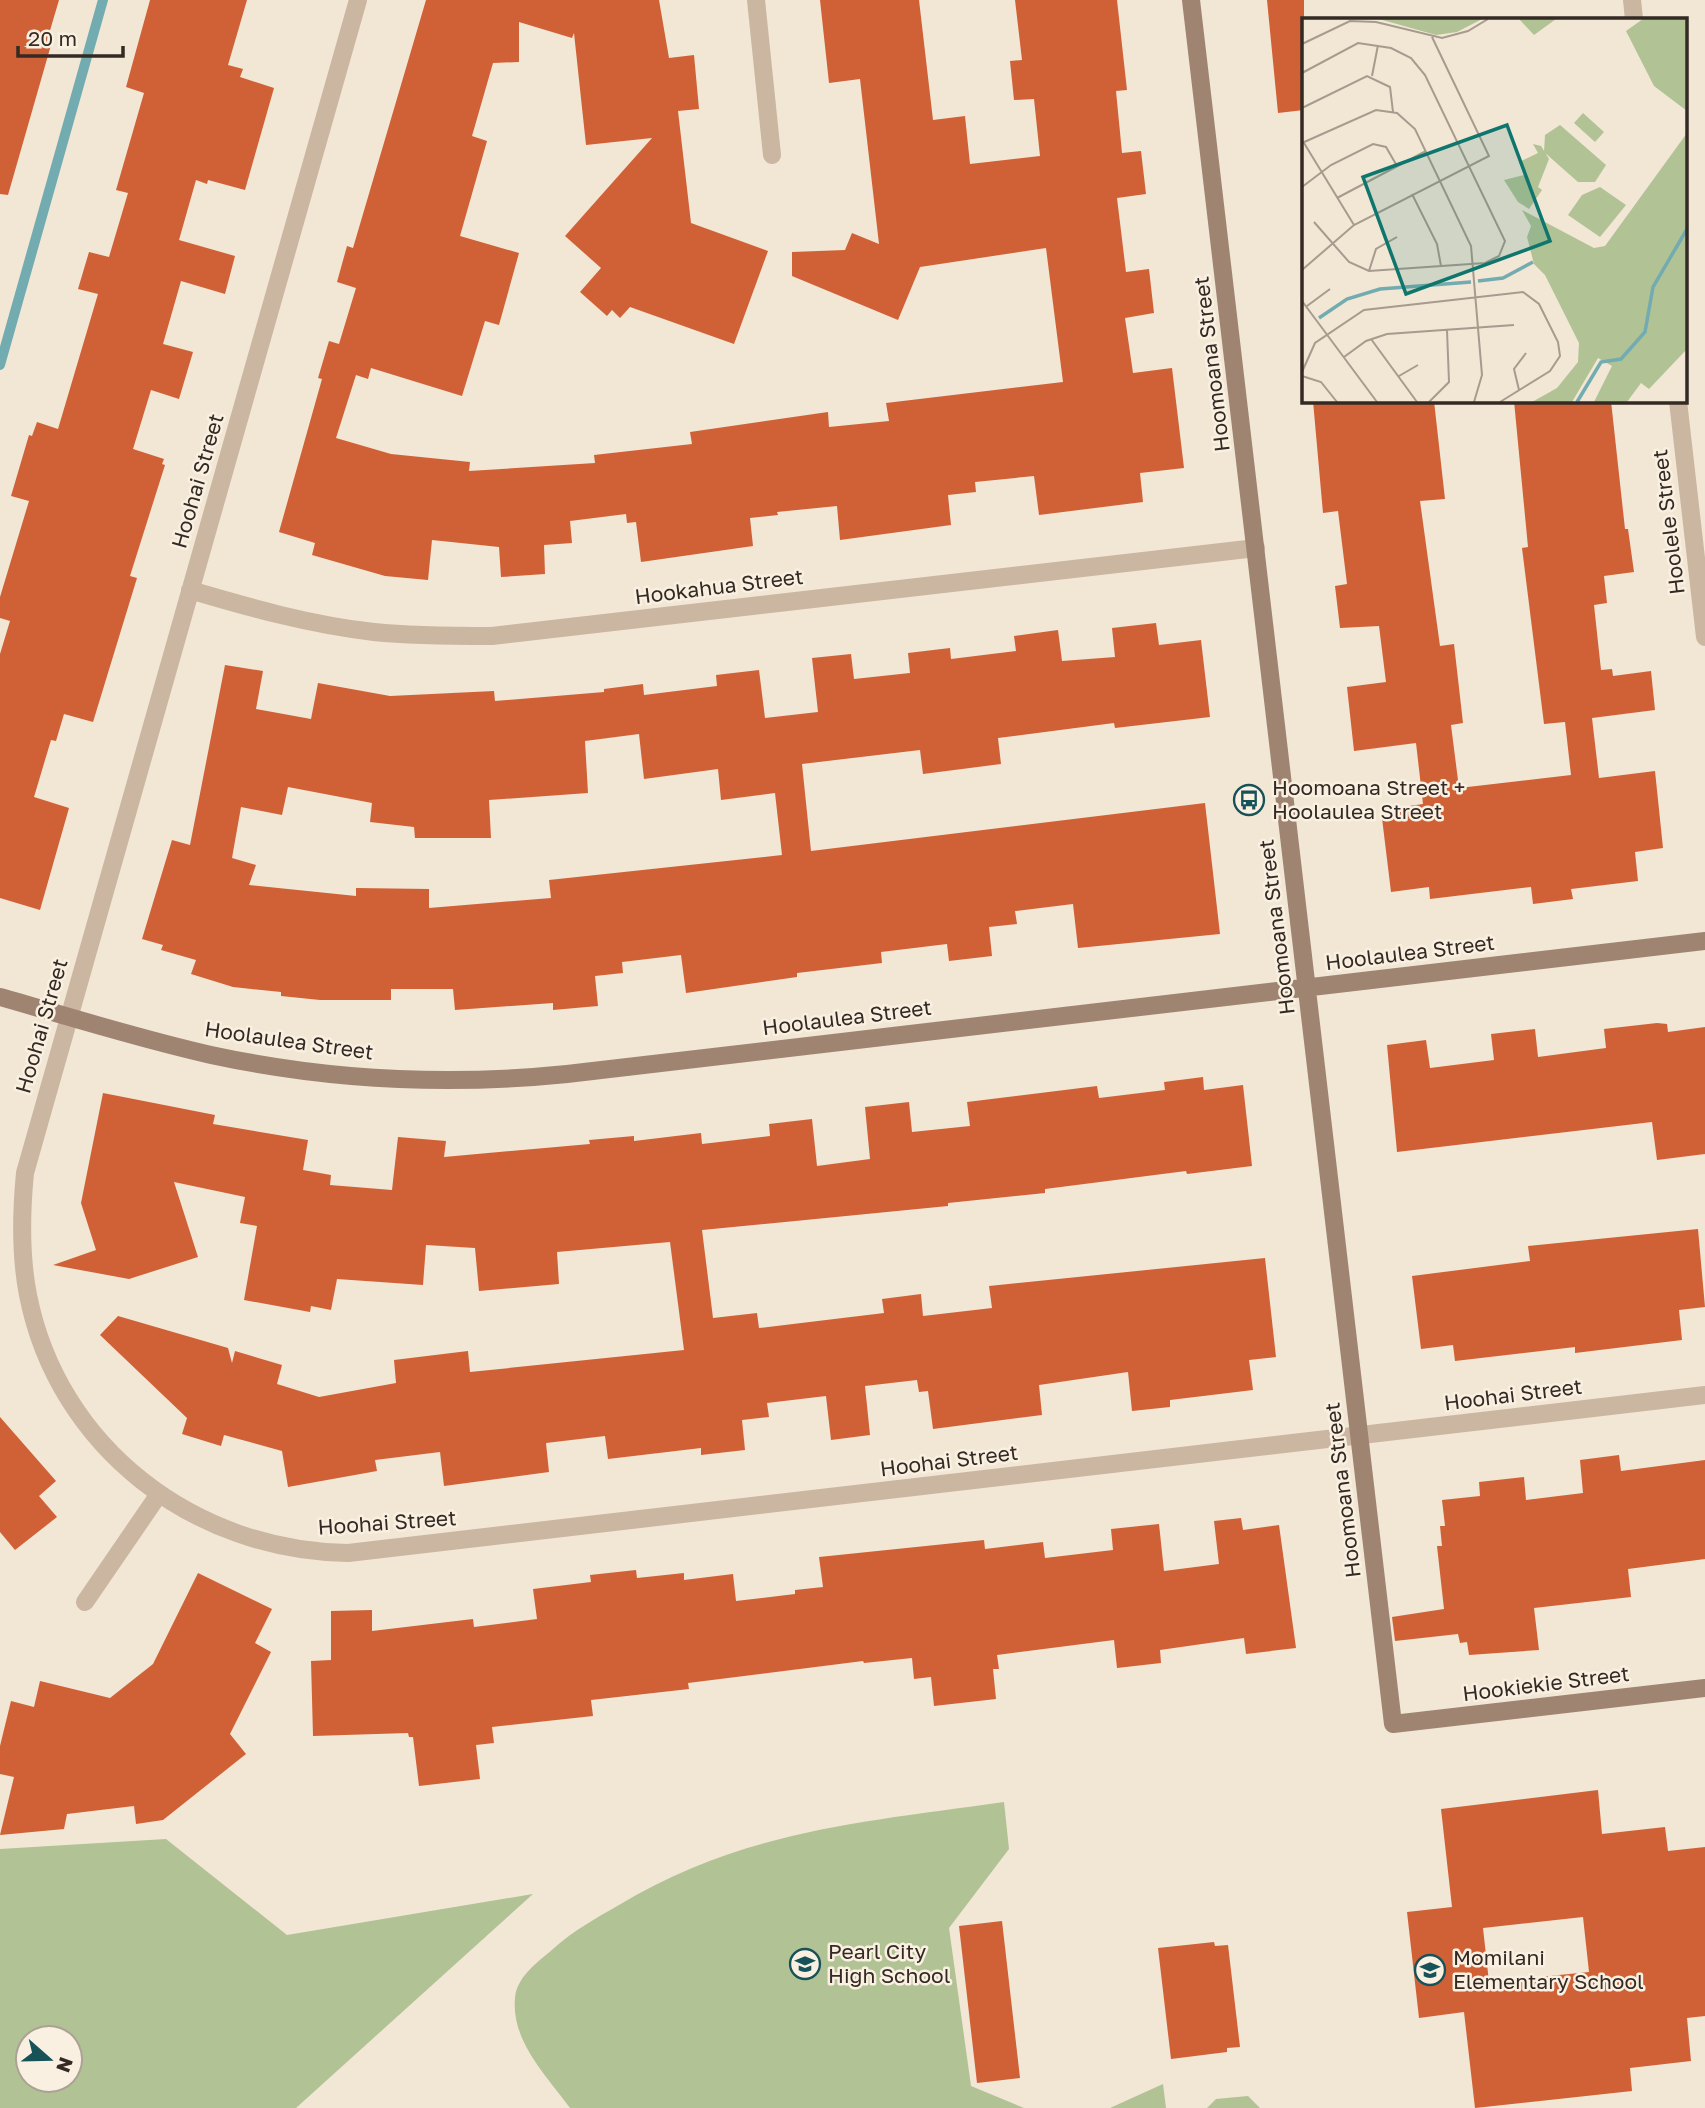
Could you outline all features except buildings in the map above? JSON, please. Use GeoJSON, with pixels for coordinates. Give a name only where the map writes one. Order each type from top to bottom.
{"type":"FeatureCollection","features":[{"type":"Feature","properties":{"kind":"street","name":"Hoohai Street"},"geometry":{"type":"LineString","coordinates":[[358,0],[25,1173],[21,1245],[28,1296],[57,1380],[89,1428],[133,1474],[159,1494],[211,1525],[251,1540],[286,1549],[348,1553],[1705,1395]]}},
{"type":"Feature","properties":{"kind":"street"},"geometry":{"type":"LineString","coordinates":[[756,0],[772,155]]}},
{"type":"Feature","properties":{"kind":"street","name":"Hoomoana Street"},"geometry":{"type":"LineString","coordinates":[[1191,0],[1393,1724]]}},
{"type":"Feature","properties":{"kind":"street"},"geometry":{"type":"LineString","coordinates":[[1632,0],[1634,18]]}},
{"type":"Feature","properties":{"kind":"street","name":"Hoolele Street"},"geometry":{"type":"LineString","coordinates":[[1678,402],[1697,489],[1705,637]]}},
{"type":"Feature","properties":{"kind":"street","name":"Hookahua Street"},"geometry":{"type":"LineString","coordinates":[[190,590],[271,614],[326,625],[421,636],[492,636],[1256,548]]}},
{"type":"Feature","properties":{"kind":"street","name":"Hoolaulea Street"},"geometry":{"type":"LineString","coordinates":[[0,997],[210,1055],[388,1078],[460,1080],[567,1074],[1705,942]]}},
{"type":"Feature","properties":{"kind":"street"},"geometry":{"type":"LineString","coordinates":[[85,1602],[159,1494]]}},
{"type":"Feature","properties":{"kind":"street","name":"Hookiekie Street"},"geometry":{"type":"LineString","coordinates":[[1393,1724],[1705,1688]]}},
{"type":"Feature","properties":{"kind":"green space"},"geometry":{"type":"Polygon","coordinates":[[[1004,1802],[1009,1849],[949,1928],[971,2086],[1024,2108],[570,2108],[524,2043],[515,2014],[515,1998],[520,1983],[529,1970],[585,1925],[666,1880],[712,1860],[806,1833],[1004,1802]]]}},
{"type":"Feature","properties":{"kind":"green space"},"geometry":{"type":"Polygon","coordinates":[[[166,1839],[287,1935],[533,1894],[296,2108],[0,2108],[0,1849],[166,1839]]]}},
{"type":"Feature","properties":{"kind":"green space"},"geometry":{"type":"Polygon","coordinates":[[[1163,2084],[1166,2108],[1110,2108],[1163,2084]]]}},
{"type":"Feature","properties":{"kind":"green space"},"geometry":{"type":"Polygon","coordinates":[[[1248,2096],[1260,2108],[1207,2108],[1216,2099],[1248,2096]]]}},
{"type":"Feature","properties":{"kind":"waterway"},"geometry":{"type":"LineString","coordinates":[[0,365],[103,0]]}},
{"type":"Feature","properties":{"kind":"place","name":"Hoomoana Street + Hoolaulea Street"},"geometry":{"type":"Point","coordinates":[1249,800]}},
{"type":"Feature","properties":{"kind":"place","name":"Pearl City High School"},"geometry":{"type":"Point","coordinates":[805,1964]}},
{"type":"Feature","properties":{"kind":"place","name":"Momilani Elementary School"},"geometry":{"type":"Point","coordinates":[1430,1970]}}]}
